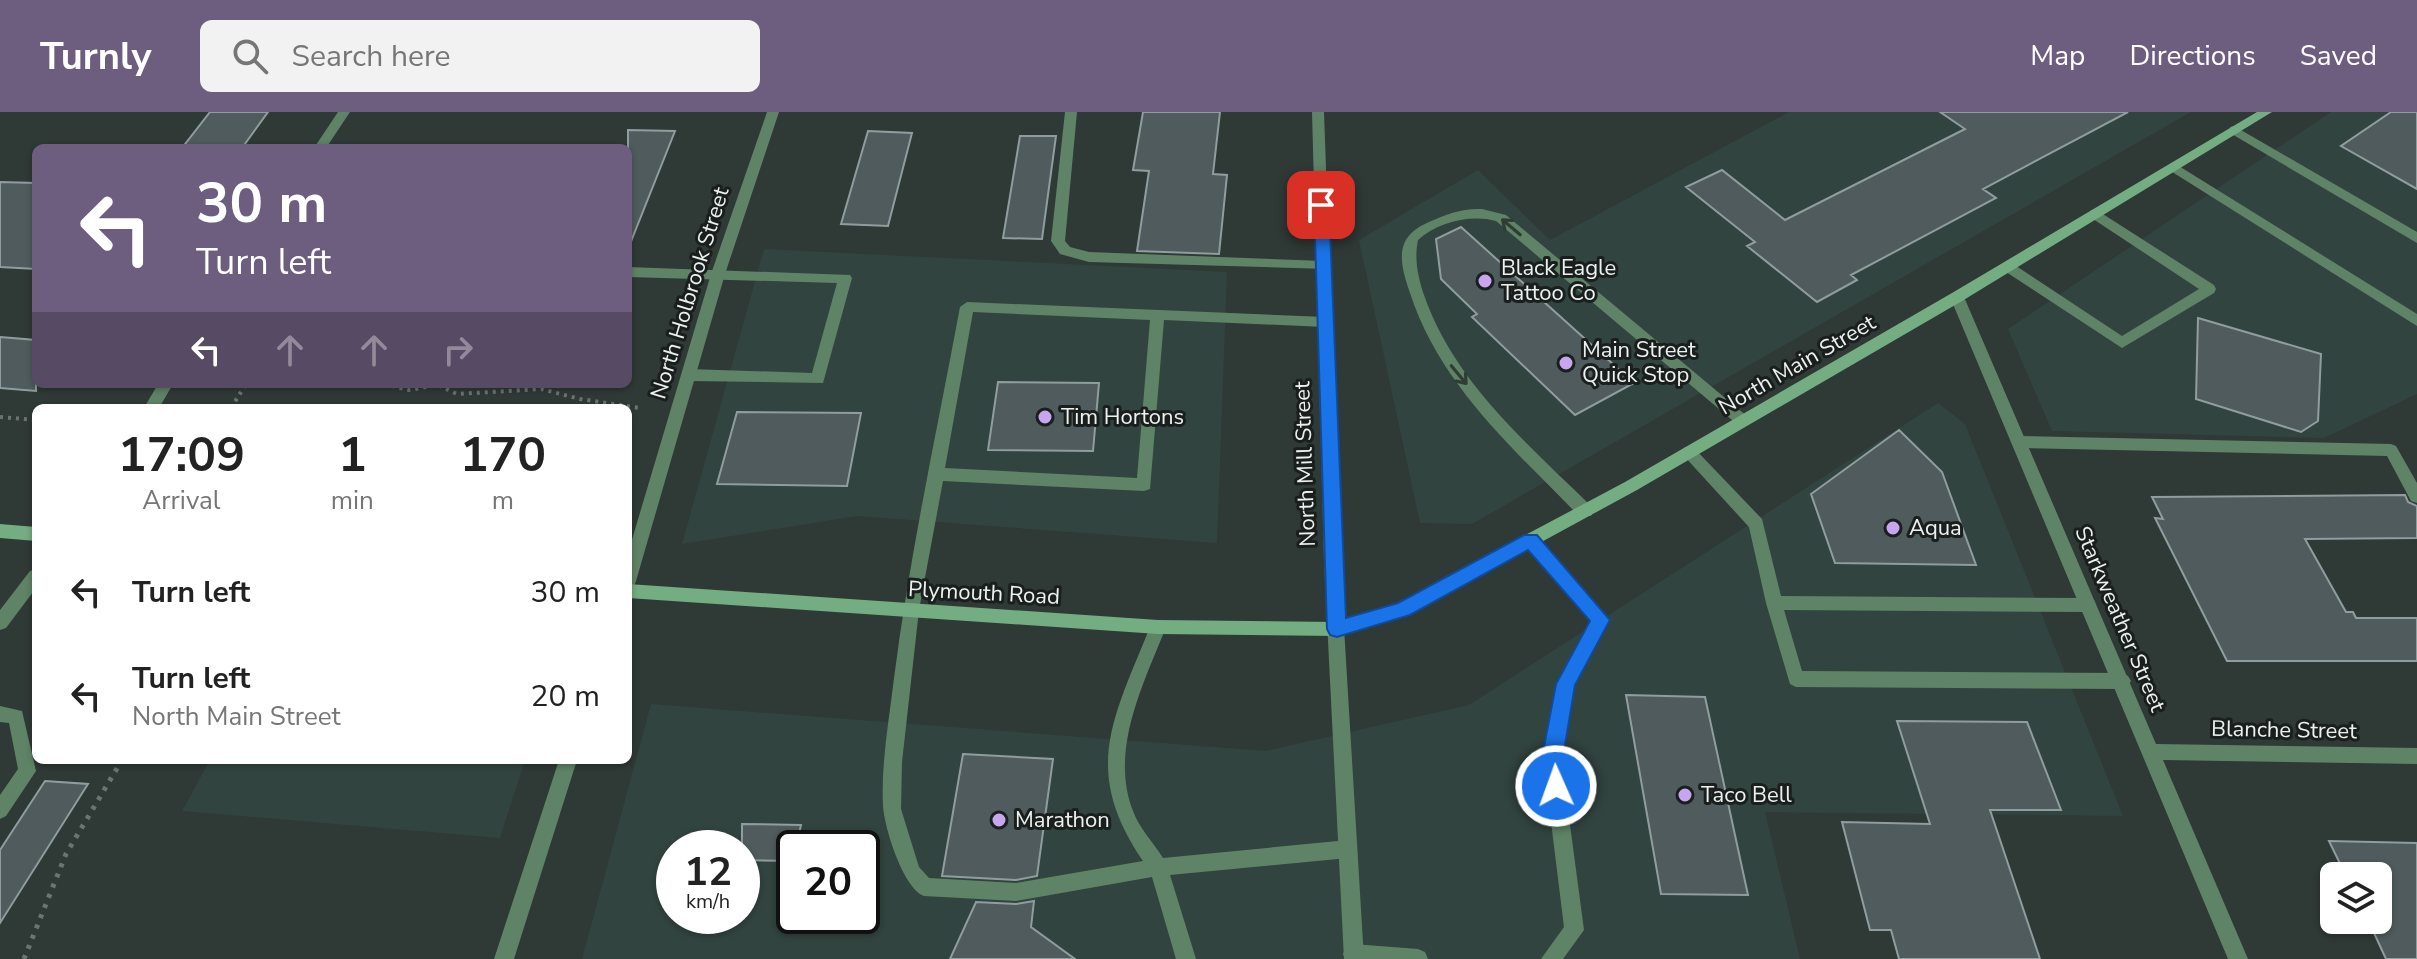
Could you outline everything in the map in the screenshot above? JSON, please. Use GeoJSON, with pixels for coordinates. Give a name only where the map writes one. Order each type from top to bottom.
{"type":"FeatureCollection","features":[{"type":"Feature","properties":{"kind":"main road","name":"North Main Street"},"geometry":{"type":"LineString","coordinates":[[1337,629],[1403,609],[1585,511],[1957,297],[2266,112]]}},
{"type":"Feature","properties":{"kind":"main road"},"geometry":{"type":"LineString","coordinates":[[0,531],[32,534]]}},
{"type":"Feature","properties":{"kind":"main road","name":"Plymouth Road"},"geometry":{"type":"LineString","coordinates":[[632,591],[1158,627],[1337,629]]}},
{"type":"Feature","properties":{"kind":"street"},"geometry":{"type":"LineString","coordinates":[[323,144],[344,112]]}},
{"type":"Feature","properties":{"kind":"street","name":"North Holbrook Street"},"geometry":{"type":"LineString","coordinates":[[632,567],[718,274],[773,112]]}},
{"type":"Feature","properties":{"kind":"street"},"geometry":{"type":"LineString","coordinates":[[1071,112],[1058,241],[1065,251],[1089,257],[1323,266]]}},
{"type":"Feature","properties":{"kind":"street","name":"North Mill Street"},"geometry":{"type":"LineString","coordinates":[[1318,112],[1337,629],[1353,956]]}},
{"type":"Feature","properties":{"kind":"street"},"geometry":{"type":"LineString","coordinates":[[2234,130],[2417,238]]}},
{"type":"Feature","properties":{"kind":"street"},"geometry":{"type":"LineString","coordinates":[[2174,167],[2417,321]]}},
{"type":"Feature","properties":{"kind":"street"},"geometry":{"type":"LineString","coordinates":[[1585,511],[1501,425],[1450,364],[1419,299],[1410,271],[1410,242],[1417,232],[1464,212],[1487,213],[1501,218],[1743,421]]}},
{"type":"Feature","properties":{"kind":"street"},"geometry":{"type":"LineString","coordinates":[[2008,267],[2122,343],[2209,289],[2095,214]]}},
{"type":"Feature","properties":{"kind":"street"},"geometry":{"type":"LineString","coordinates":[[632,272],[845,278],[818,379],[689,375]]}},
{"type":"Feature","properties":{"kind":"street","name":"Starkweather Street"},"geometry":{"type":"LineString","coordinates":[[1957,297],[2238,959]]}},
{"type":"Feature","properties":{"kind":"street"},"geometry":{"type":"LineString","coordinates":[[1325,322],[967,307],[911,610],[893,762],[892,809],[911,872],[924,887],[1016,892],[1158,867],[1348,849]]}},
{"type":"Feature","properties":{"kind":"street"},"geometry":{"type":"LineString","coordinates":[[935,474],[1144,485],[1157,315]]}},
{"type":"Feature","properties":{"kind":"street"},"geometry":{"type":"LineString","coordinates":[[2019,442],[2391,450],[2417,497]]}},
{"type":"Feature","properties":{"kind":"street"},"geometry":{"type":"LineString","coordinates":[[1689,452],[1756,524],[1796,679],[2122,681]]}},
{"type":"Feature","properties":{"kind":"street"},"geometry":{"type":"LineString","coordinates":[[1530,540],[1601,620],[1565,684],[1552,757],[1574,930],[1551,959]]}},
{"type":"Feature","properties":{"kind":"street"},"geometry":{"type":"LineString","coordinates":[[0,623],[32,581]]}},
{"type":"Feature","properties":{"kind":"street"},"geometry":{"type":"LineString","coordinates":[[1774,603],[2088,605]]}},
{"type":"Feature","properties":{"kind":"street"},"geometry":{"type":"LineString","coordinates":[[1158,627],[1117,740],[1114,775],[1124,812],[1158,867],[1186,959]]}},
{"type":"Feature","properties":{"kind":"street"},"geometry":{"type":"LineString","coordinates":[[0,714],[16,717],[27,771],[0,810]]}},
{"type":"Feature","properties":{"kind":"street","name":"Blanche Street"},"geometry":{"type":"LineString","coordinates":[[2150,752],[2417,756]]}},
{"type":"Feature","properties":{"kind":"street"},"geometry":{"type":"LineString","coordinates":[[504,959],[567,764]]}},
{"type":"Feature","properties":{"kind":"street"},"geometry":{"type":"LineString","coordinates":[[1353,956],[1418,959]]}},
{"type":"Feature","properties":{"kind":"path"},"geometry":{"type":"LineString","coordinates":[[401,388],[421,388]]}},
{"type":"Feature","properties":{"kind":"path"},"geometry":{"type":"LineString","coordinates":[[444,388],[457,394],[541,389],[613,404]]}},
{"type":"Feature","properties":{"kind":"path"},"geometry":{"type":"LineString","coordinates":[[632,407],[640,408]]}},
{"type":"Feature","properties":{"kind":"path"},"geometry":{"type":"LineString","coordinates":[[0,417],[32,420]]}},
{"type":"Feature","properties":{"kind":"path"},"geometry":{"type":"LineString","coordinates":[[24,959],[66,854],[120,764]]}},
{"type":"Feature","properties":{"kind":"shaded area"},"geometry":{"type":"Polygon","coordinates":[[[1789,112],[2191,112],[1472,524],[1420,523],[1359,240],[1478,170],[1550,240],[1789,112]]]}},
{"type":"Feature","properties":{"kind":"shaded area"},"geometry":{"type":"Polygon","coordinates":[[[2331,112],[2417,112],[2417,394],[2324,438],[2052,431],[2008,329],[2331,112]]]}},
{"type":"Feature","properties":{"kind":"shaded area"},"geometry":{"type":"Polygon","coordinates":[[[764,249],[1227,272],[1217,543],[857,516],[682,544],[764,249]]]}},
{"type":"Feature","properties":{"kind":"shaded area"},"geometry":{"type":"Polygon","coordinates":[[[1938,403],[1965,424],[2123,816],[1765,812],[1800,959],[582,959],[651,704],[1266,751],[1469,705],[1938,403]]]}},
{"type":"Feature","properties":{"kind":"shaded area"},"geometry":{"type":"Polygon","coordinates":[[[208,764],[524,764],[500,838],[182,811],[208,764]]]}},
{"type":"Feature","properties":{"kind":"building"},"geometry":{"type":"Polygon","coordinates":[[[210,112],[268,112],[245,144],[185,144],[210,112]]]}},
{"type":"Feature","properties":{"kind":"building"},"geometry":{"type":"Polygon","coordinates":[[[1143,112],[1220,112],[1213,174],[1227,175],[1219,254],[1137,251],[1149,171],[1133,170],[1143,112]]]}},
{"type":"Feature","properties":{"kind":"building"},"geometry":{"type":"Polygon","coordinates":[[[1940,112],[2128,112],[1983,189],[1996,198],[1851,275],[1857,280],[1817,302],[1747,246],[1755,242],[1686,187],[1722,170],[1785,220],[1965,129],[1940,112]]]}},
{"type":"Feature","properties":{"kind":"building"},"geometry":{"type":"Polygon","coordinates":[[[2391,112],[2417,112],[2417,189],[2341,146],[2391,112]]]}},
{"type":"Feature","properties":{"kind":"building"},"geometry":{"type":"Polygon","coordinates":[[[628,130],[675,131],[632,239],[632,144],[628,144],[628,130]]]}},
{"type":"Feature","properties":{"kind":"building"},"geometry":{"type":"Polygon","coordinates":[[[868,131],[912,133],[888,226],[841,224],[868,131]]]}},
{"type":"Feature","properties":{"kind":"building"},"geometry":{"type":"Polygon","coordinates":[[[1020,136],[1056,136],[1042,239],[1003,238],[1020,136]]]}},
{"type":"Feature","properties":{"kind":"building"},"geometry":{"type":"Polygon","coordinates":[[[0,182],[32,183],[32,269],[0,267],[0,182]]]}},
{"type":"Feature","properties":{"kind":"building"},"geometry":{"type":"Polygon","coordinates":[[[1461,227],[1634,383],[1575,415],[1472,317],[1477,314],[1441,279],[1436,239],[1461,227]]]}},
{"type":"Feature","properties":{"kind":"building"},"geometry":{"type":"Polygon","coordinates":[[[2198,318],[2321,354],[2318,421],[2301,432],[2196,399],[2198,318]]]}},
{"type":"Feature","properties":{"kind":"building"},"geometry":{"type":"Polygon","coordinates":[[[0,337],[32,340],[32,388],[36,391],[0,388],[0,337]]]}},
{"type":"Feature","properties":{"kind":"building","name":"Tim Hortons"},"geometry":{"type":"Polygon","coordinates":[[[998,382],[1099,383],[1093,451],[988,450],[998,382]]]}},
{"type":"Feature","properties":{"kind":"building"},"geometry":{"type":"Polygon","coordinates":[[[737,412],[861,413],[847,486],[717,484],[737,412]]]}},
{"type":"Feature","properties":{"kind":"building","name":"Aqua"},"geometry":{"type":"Polygon","coordinates":[[[1899,430],[1942,472],[1976,565],[1835,563],[1811,494],[1899,430]]]}},
{"type":"Feature","properties":{"kind":"building"},"geometry":{"type":"Polygon","coordinates":[[[2405,495],[2408,502],[2417,506],[2417,538],[2305,539],[2346,612],[2353,612],[2356,618],[2417,618],[2417,661],[2227,661],[2155,518],[2163,519],[2152,497],[2405,495]]]}},
{"type":"Feature","properties":{"kind":"building","name":"Taco Bell"},"geometry":{"type":"Polygon","coordinates":[[[1626,695],[1705,697],[1748,895],[1661,894],[1626,695]]]}},
{"type":"Feature","properties":{"kind":"building"},"geometry":{"type":"Polygon","coordinates":[[[1897,721],[2027,722],[2061,810],[1990,810],[2040,959],[1899,959],[1891,930],[1870,930],[1842,822],[1930,824],[1897,721]]]}},
{"type":"Feature","properties":{"kind":"building"},"geometry":{"type":"Polygon","coordinates":[[[963,754],[1053,759],[1037,876],[1016,880],[942,876],[963,754]]]}},
{"type":"Feature","properties":{"kind":"building"},"geometry":{"type":"Polygon","coordinates":[[[45,781],[88,784],[0,923],[0,850],[45,781]]]}},
{"type":"Feature","properties":{"kind":"building"},"geometry":{"type":"Polygon","coordinates":[[[742,824],[801,825],[800,830],[776,830],[776,861],[760,860],[760,830],[742,830],[742,824]]]}},
{"type":"Feature","properties":{"kind":"building"},"geometry":{"type":"Polygon","coordinates":[[[2329,841],[2417,843],[2417,959],[2386,959],[2374,934],[2392,934],[2392,862],[2339,862],[2329,841]]]}},
{"type":"Feature","properties":{"kind":"building"},"geometry":{"type":"Polygon","coordinates":[[[1034,901],[1031,927],[1075,959],[950,959],[976,902],[1016,904],[1034,901]]]}},
{"type":"Feature","properties":{"kind":"place","name":"Black Eagle Tattoo Co"},"geometry":{"type":"Point","coordinates":[1485,281]}},
{"type":"Feature","properties":{"kind":"place","name":"Main Street Quick Stop"},"geometry":{"type":"Point","coordinates":[1566,363]}},
{"type":"Feature","properties":{"kind":"place","name":"Tim Hortons"},"geometry":{"type":"Point","coordinates":[1045,417]}},
{"type":"Feature","properties":{"kind":"place","name":"Aqua"},"geometry":{"type":"Point","coordinates":[1893,528]}},
{"type":"Feature","properties":{"kind":"place","name":"Taco Bell"},"geometry":{"type":"Point","coordinates":[1685,795]}},
{"type":"Feature","properties":{"kind":"place","name":"Marathon"},"geometry":{"type":"Point","coordinates":[999,820]}},
{"type":"Feature","properties":{"kind":"route"},"geometry":{"type":"LineString","coordinates":[[1321,205],[1332,561],[1337,629],[1403,609],[1530,540],[1601,620],[1565,684],[1552,757],[1556,786]]}}]}
